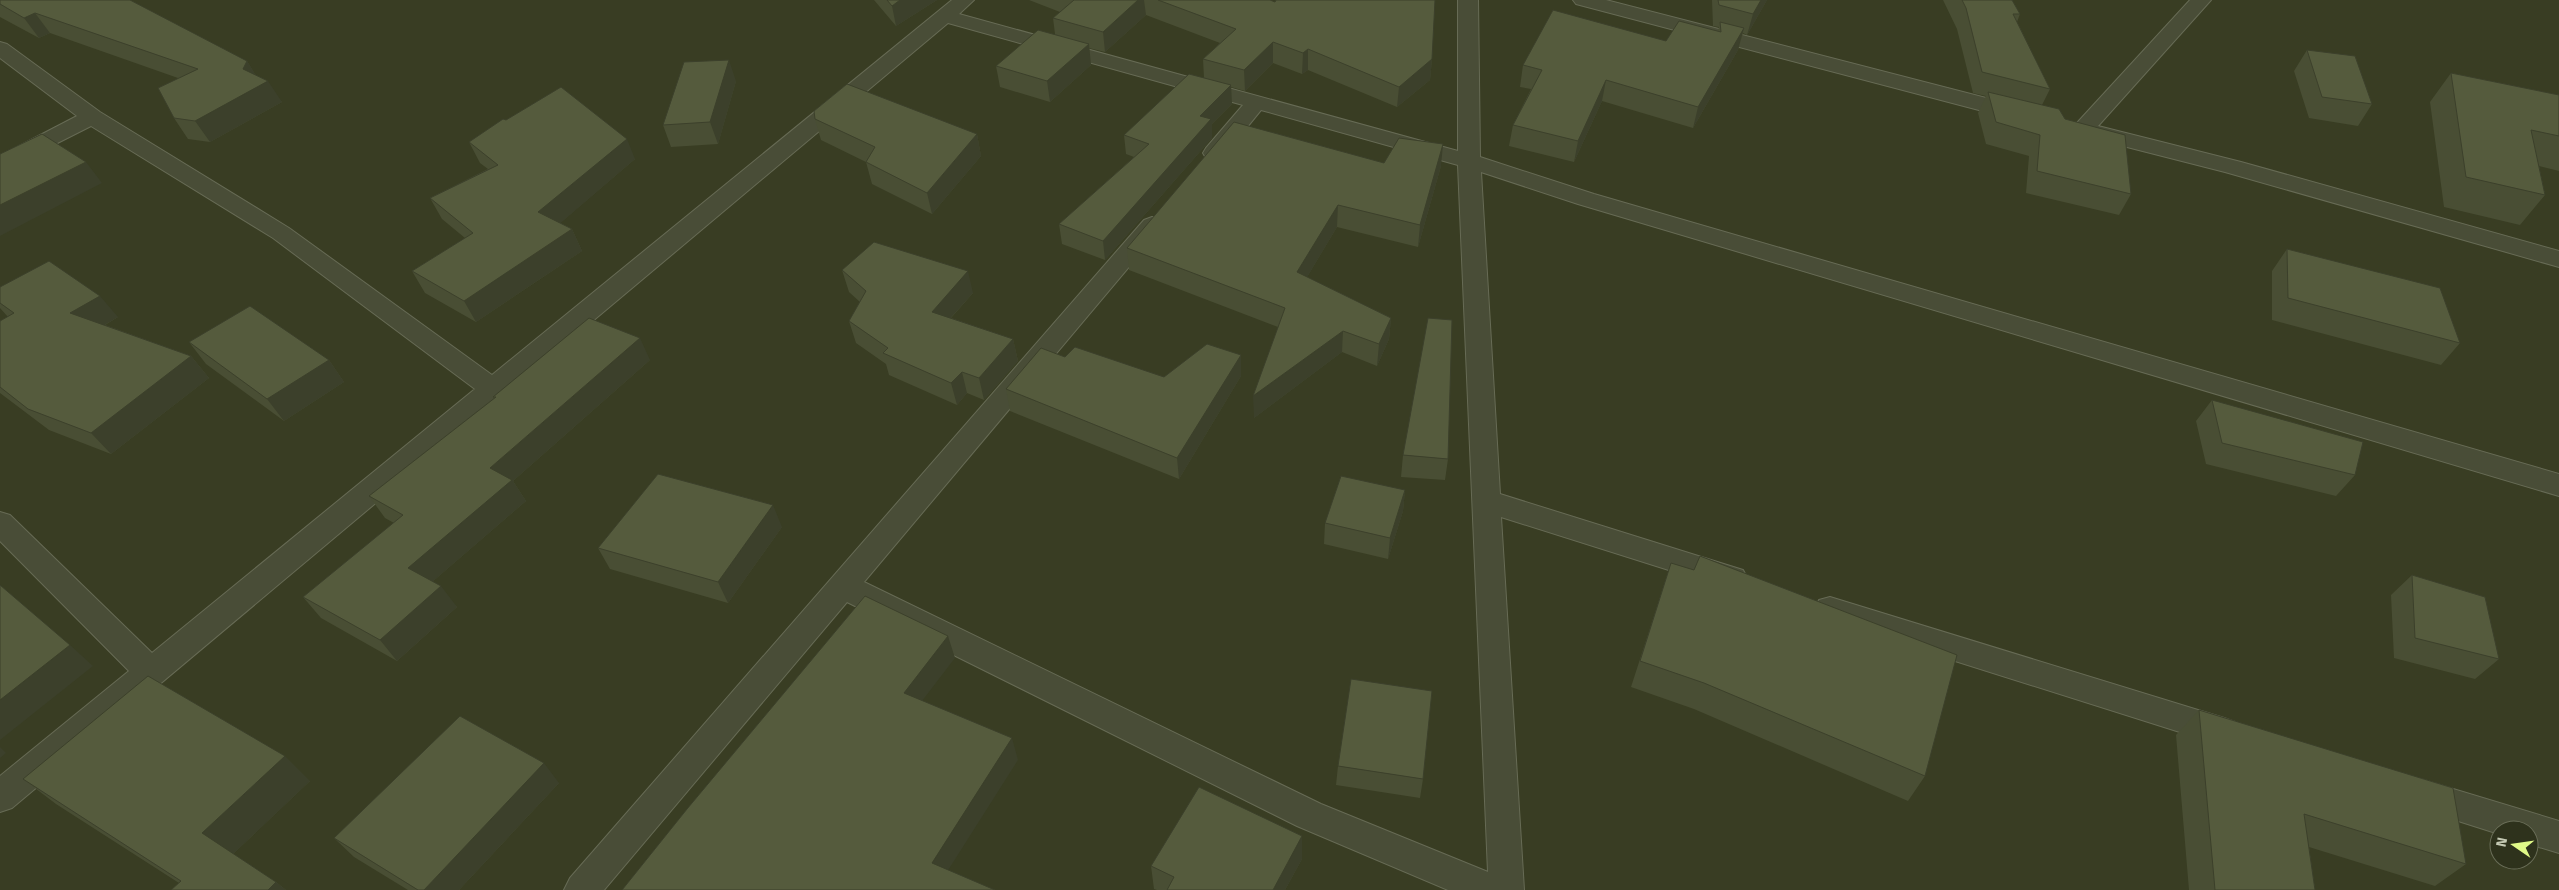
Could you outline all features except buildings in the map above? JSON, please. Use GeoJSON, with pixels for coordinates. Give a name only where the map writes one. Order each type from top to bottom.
{"type":"FeatureCollection","features":[{"type":"Feature","properties":{"kind":"street"},"geometry":{"type":"LineString","coordinates":[[1468,0],[1469,161],[1506,890]]}},
{"type":"Feature","properties":{"kind":"street"},"geometry":{"type":"LineString","coordinates":[[1583,0],[2037,118]]}},
{"type":"Feature","properties":{"kind":"street"},"geometry":{"type":"LineString","coordinates":[[2201,0],[2074,127],[2242,170],[2559,259]]}},
{"type":"Feature","properties":{"kind":"street"},"geometry":{"type":"LineString","coordinates":[[0,797],[954,8],[1258,102],[1469,161],[1596,202],[2559,485]]}},
{"type":"Feature","properties":{"kind":"street"},"geometry":{"type":"LineString","coordinates":[[0,48],[92,117],[281,233],[493,389]]}},
{"type":"Feature","properties":{"kind":"street"},"geometry":{"type":"LineString","coordinates":[[1199,170],[1258,102]]}},
{"type":"Feature","properties":{"kind":"street"},"geometry":{"type":"LineString","coordinates":[[0,165],[92,117]]}},
{"type":"Feature","properties":{"kind":"street"},"geometry":{"type":"LineString","coordinates":[[582,890],[1166,208]]}},
{"type":"Feature","properties":{"kind":"street"},"geometry":{"type":"LineString","coordinates":[[1487,501],[1762,588]]}},
{"type":"Feature","properties":{"kind":"street"},"geometry":{"type":"LineString","coordinates":[[0,523],[151,672]]}},
{"type":"Feature","properties":{"kind":"street"},"geometry":{"type":"LineString","coordinates":[[841,586],[1309,815],[1489,890]]}},
{"type":"Feature","properties":{"kind":"street"},"geometry":{"type":"LineString","coordinates":[[1800,600],[2256,742]]}},
{"type":"Feature","properties":{"kind":"street"},"geometry":{"type":"LineString","coordinates":[[2398,787],[2559,837]]}}]}
